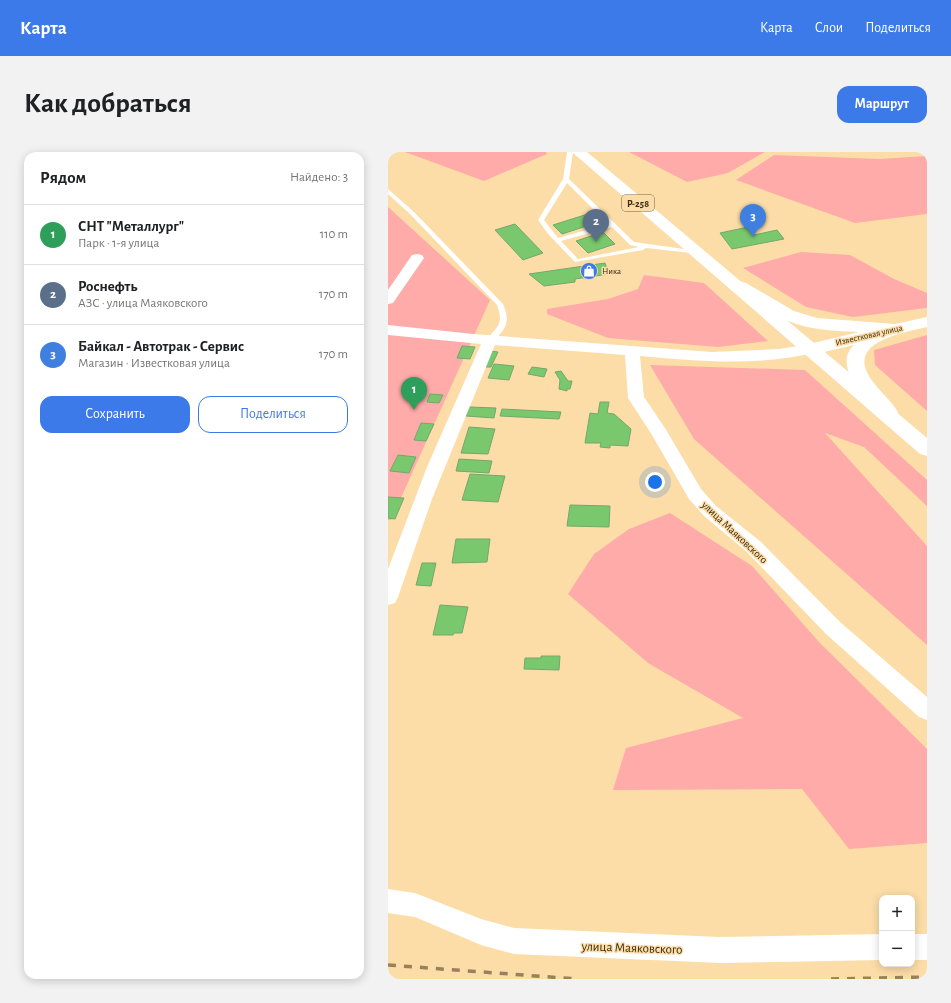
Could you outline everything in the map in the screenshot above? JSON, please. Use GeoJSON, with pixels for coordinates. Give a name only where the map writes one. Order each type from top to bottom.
{"type":"FeatureCollection","features":[{"type":"Feature","properties":{"kind":"main road","name":"Р-258"},"geometry":{"type":"LineString","coordinates":[[579,152],[927,449]]}},
{"type":"Feature","properties":{"kind":"main road"},"geometry":{"type":"LineString","coordinates":[[726,277],[779,311],[797,319],[831,324],[893,329]]}},
{"type":"Feature","properties":{"kind":"main road","name":"Известковая улица"},"geometry":{"type":"LineString","coordinates":[[811,349],[927,322]]}},
{"type":"Feature","properties":{"kind":"main road"},"geometry":{"type":"LineString","coordinates":[[893,329],[864,343],[857,353],[854,362],[857,374],[901,426]]}},
{"type":"Feature","properties":{"kind":"street"},"geometry":{"type":"LineString","coordinates":[[388,300],[417,258]]}},
{"type":"Feature","properties":{"kind":"street"},"geometry":{"type":"LineString","coordinates":[[388,330],[490,340],[712,357],[779,354],[811,349]]}},
{"type":"Feature","properties":{"kind":"street"},"geometry":{"type":"LineString","coordinates":[[388,597],[405,545],[448,437],[490,340]]}},
{"type":"Feature","properties":{"kind":"street","name":"улица Маяковского"},"geometry":{"type":"LineString","coordinates":[[632,351],[636,398],[659,432],[695,494],[710,511],[754,547],[833,628],[927,710]]}},
{"type":"Feature","properties":{"kind":"street","name":"улица Маяковского"},"geometry":{"type":"LineString","coordinates":[[388,901],[415,905],[481,932],[514,941],[720,950],[879,947]]}},
{"type":"Feature","properties":{"kind":"street"},"geometry":{"type":"LineString","coordinates":[[915,947],[927,947]]}},
{"type":"Feature","properties":{"kind":"lane"},"geometry":{"type":"LineString","coordinates":[[570,152],[566,179],[541,220],[557,240],[577,260],[650,246]]}},
{"type":"Feature","properties":{"kind":"lane"},"geometry":{"type":"LineString","coordinates":[[566,179],[632,244],[698,253]]}},
{"type":"Feature","properties":{"kind":"lane"},"geometry":{"type":"LineString","coordinates":[[388,191],[412,213],[500,304],[506,317],[498,332],[490,340]]}},
{"type":"Feature","properties":{"kind":"lane"},"geometry":{"type":"LineString","coordinates":[[557,240],[614,225]]}},
{"type":"Feature","properties":{"kind":"shaded area"},"geometry":{"type":"Polygon","coordinates":[[[405,152],[546,152],[547,154],[484,181],[405,152]]]}},
{"type":"Feature","properties":{"kind":"shaded area"},"geometry":{"type":"Polygon","coordinates":[[[629,152],[765,152],[728,173],[687,182],[629,152]]]}},
{"type":"Feature","properties":{"kind":"shaded area"},"geometry":{"type":"Polygon","coordinates":[[[774,155],[879,159],[927,156],[927,214],[855,223],[736,180],[774,155]]]}},
{"type":"Feature","properties":{"kind":"shaded area"},"geometry":{"type":"Polygon","coordinates":[[[388,207],[490,300],[391,520],[388,520],[388,207]]]}},
{"type":"Feature","properties":{"kind":"shaded area"},"geometry":{"type":"Polygon","coordinates":[[[801,252],[850,255],[894,279],[927,293],[927,308],[853,317],[806,307],[743,268],[801,252]]]}},
{"type":"Feature","properties":{"kind":"shaded area"},"geometry":{"type":"Polygon","coordinates":[[[644,275],[704,283],[768,341],[718,347],[608,338],[547,314],[547,309],[608,299],[638,289],[644,275]]]}},
{"type":"Feature","properties":{"kind":"shaded area"},"geometry":{"type":"Polygon","coordinates":[[[927,335],[927,411],[875,365],[874,350],[927,335]]]}},
{"type":"Feature","properties":{"kind":"shaded area"},"geometry":{"type":"Polygon","coordinates":[[[650,365],[805,370],[927,480],[927,506],[864,447],[825,433],[927,546],[927,645],[694,439],[650,365]]]}},
{"type":"Feature","properties":{"kind":"shaded area"},"geometry":{"type":"Polygon","coordinates":[[[670,513],[752,566],[819,642],[927,749],[927,843],[849,849],[802,789],[613,790],[626,748],[743,718],[648,663],[568,594],[594,554],[629,529],[670,513]]]}},
{"type":"Feature","properties":{"kind":"building"},"geometry":{"type":"Polygon","coordinates":[[[591,213],[599,222],[562,234],[553,225],[591,213]]]}},
{"type":"Feature","properties":{"kind":"building"},"geometry":{"type":"Polygon","coordinates":[[[515,224],[543,253],[523,260],[495,230],[515,224]]]}},
{"type":"Feature","properties":{"kind":"building"},"geometry":{"type":"Polygon","coordinates":[[[748,227],[754,235],[777,230],[784,239],[732,249],[720,233],[748,227]]]}},
{"type":"Feature","properties":{"kind":"building"},"geometry":{"type":"Polygon","coordinates":[[[603,232],[615,244],[588,253],[576,241],[603,232]]]}},
{"type":"Feature","properties":{"kind":"building"},"geometry":{"type":"Polygon","coordinates":[[[605,263],[609,274],[575,279],[575,282],[544,286],[529,274],[605,263]]]}},
{"type":"Feature","properties":{"kind":"building"},"geometry":{"type":"Polygon","coordinates":[[[462,346],[475,347],[470,359],[457,358],[462,346]]]}},
{"type":"Feature","properties":{"kind":"building"},"geometry":{"type":"Polygon","coordinates":[[[491,351],[498,352],[491,367],[484,367],[491,351]]]}},
{"type":"Feature","properties":{"kind":"building"},"geometry":{"type":"Polygon","coordinates":[[[494,364],[514,366],[509,380],[488,378],[494,364]]]}},
{"type":"Feature","properties":{"kind":"building"},"geometry":{"type":"Polygon","coordinates":[[[532,367],[547,369],[544,377],[528,374],[532,367]]]}},
{"type":"Feature","properties":{"kind":"building"},"geometry":{"type":"Polygon","coordinates":[[[561,371],[568,381],[572,381],[570,389],[567,389],[567,391],[559,389],[560,380],[555,372],[561,371]]]}},
{"type":"Feature","properties":{"kind":"building"},"geometry":{"type":"Polygon","coordinates":[[[430,394],[443,395],[439,403],[427,402],[430,394]]]}},
{"type":"Feature","properties":{"kind":"building"},"geometry":{"type":"Polygon","coordinates":[[[600,402],[609,402],[607,413],[614,414],[631,429],[628,446],[610,445],[610,448],[600,447],[601,443],[585,443],[590,413],[598,414],[600,402]]]}},
{"type":"Feature","properties":{"kind":"building"},"geometry":{"type":"Polygon","coordinates":[[[469,407],[496,408],[494,418],[466,416],[469,407]]]}},
{"type":"Feature","properties":{"kind":"building"},"geometry":{"type":"Polygon","coordinates":[[[502,409],[561,412],[559,419],[500,416],[502,409]]]}},
{"type":"Feature","properties":{"kind":"building"},"geometry":{"type":"Polygon","coordinates":[[[421,423],[434,424],[426,441],[414,440],[421,423]]]}},
{"type":"Feature","properties":{"kind":"building"},"geometry":{"type":"Polygon","coordinates":[[[469,427],[495,429],[488,454],[461,453],[469,427]]]}},
{"type":"Feature","properties":{"kind":"building"},"geometry":{"type":"Polygon","coordinates":[[[398,455],[416,457],[409,473],[390,471],[398,455]]]}},
{"type":"Feature","properties":{"kind":"building"},"geometry":{"type":"Polygon","coordinates":[[[459,459],[492,461],[489,473],[456,471],[459,459]]]}},
{"type":"Feature","properties":{"kind":"building"},"geometry":{"type":"Polygon","coordinates":[[[470,474],[505,476],[498,502],[462,500],[470,474]]]}},
{"type":"Feature","properties":{"kind":"building"},"geometry":{"type":"Polygon","coordinates":[[[388,497],[404,498],[395,519],[388,518],[388,497]]]}},
{"type":"Feature","properties":{"kind":"building"},"geometry":{"type":"Polygon","coordinates":[[[570,505],[610,506],[609,527],[567,526],[570,505]]]}},
{"type":"Feature","properties":{"kind":"building"},"geometry":{"type":"Polygon","coordinates":[[[456,539],[490,539],[487,562],[452,563],[456,539]]]}},
{"type":"Feature","properties":{"kind":"building"},"geometry":{"type":"Polygon","coordinates":[[[422,563],[436,563],[431,586],[416,585],[422,563]]]}},
{"type":"Feature","properties":{"kind":"building"},"geometry":{"type":"Polygon","coordinates":[[[440,605],[468,607],[462,633],[454,633],[453,635],[433,635],[440,605]]]}},
{"type":"Feature","properties":{"kind":"building"},"geometry":{"type":"Polygon","coordinates":[[[541,656],[560,656],[559,670],[524,669],[525,658],[541,658],[541,656]]]}},
{"type":"Feature","properties":{"kind":"railway"},"geometry":{"type":"LineString","coordinates":[[388,965],[577,979]]}},
{"type":"Feature","properties":{"kind":"railway"},"geometry":{"type":"LineString","coordinates":[[831,979],[927,977]]}},
{"type":"Feature","properties":{"kind":"place","name":"Байкал - Автотрак - Сервис"},"geometry":{"type":"Point","coordinates":[753,237]}},
{"type":"Feature","properties":{"kind":"place","name":"Роснефть"},"geometry":{"type":"Point","coordinates":[596,242]}},
{"type":"Feature","properties":{"kind":"place","name":"Ника"},"geometry":{"type":"Point","coordinates":[589,271]}},
{"type":"Feature","properties":{"kind":"place","name":"СНТ \"Металлург\""},"geometry":{"type":"Point","coordinates":[414,410]}}]}
